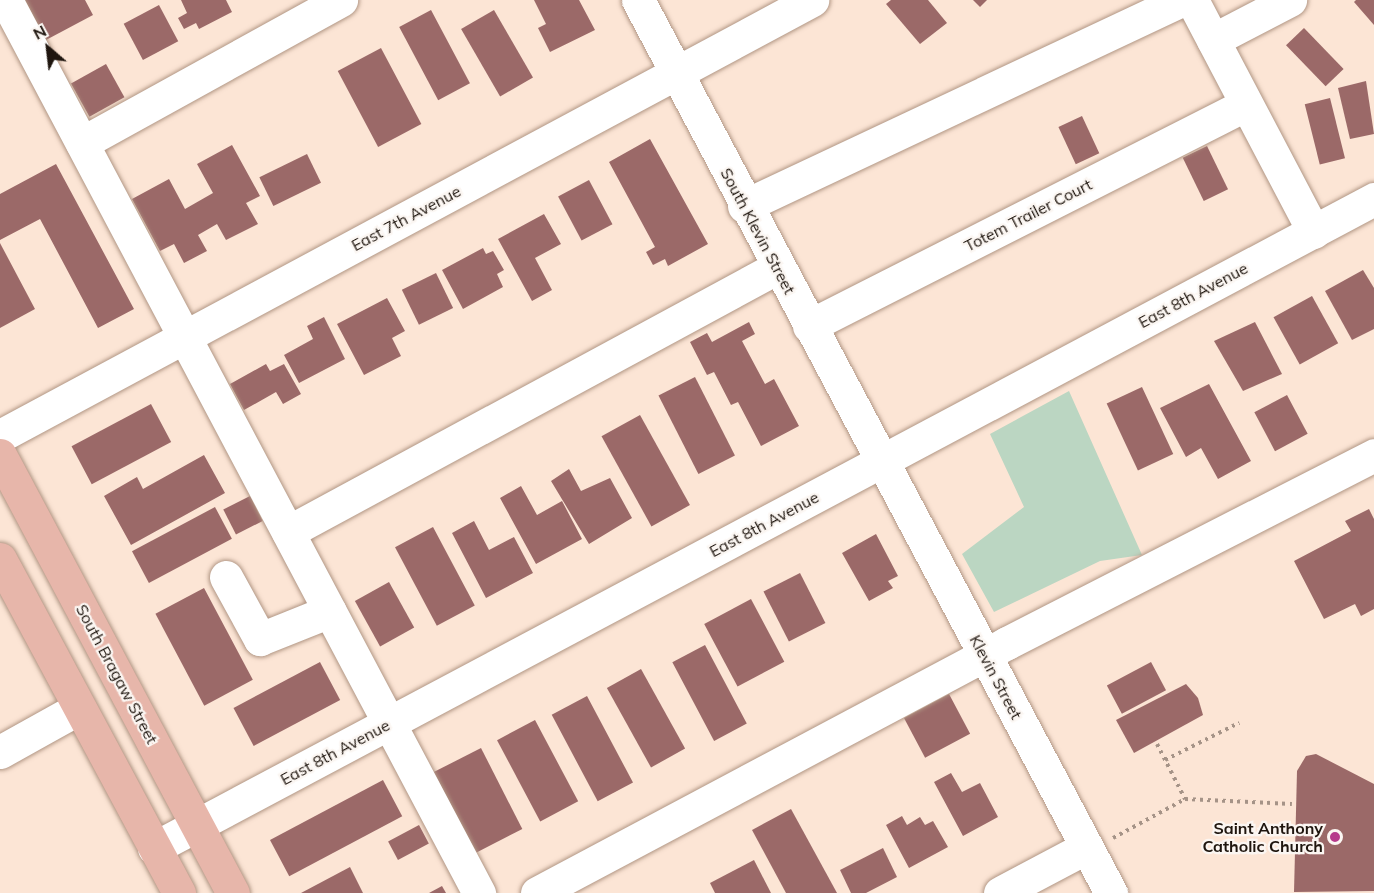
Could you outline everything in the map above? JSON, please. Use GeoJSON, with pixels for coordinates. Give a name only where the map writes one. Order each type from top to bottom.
{"type":"FeatureCollection","features":[{"type":"Feature","properties":{"kind":"main road","name":"South Bragaw Street"},"geometry":{"type":"LineString","coordinates":[[0,455],[233,893]]}},
{"type":"Feature","properties":{"kind":"main road"},"geometry":{"type":"LineString","coordinates":[[0,560],[179,893]]}},
{"type":"Feature","properties":{"kind":"street"},"geometry":{"type":"LineString","coordinates":[[6,0],[479,893]]}},
{"type":"Feature","properties":{"kind":"street"},"geometry":{"type":"LineString","coordinates":[[82,143],[341,0]]}},
{"type":"Feature","properties":{"kind":"street","name":"South Klevin Street"},"geometry":{"type":"LineString","coordinates":[[638,0],[744,206],[882,461]]}},
{"type":"Feature","properties":{"kind":"street","name":"East 7th Avenue"},"geometry":{"type":"LineString","coordinates":[[0,436],[812,0]]}},
{"type":"Feature","properties":{"kind":"street"},"geometry":{"type":"LineString","coordinates":[[744,206],[1182,0]]}},
{"type":"Feature","properties":{"kind":"street"},"geometry":{"type":"LineString","coordinates":[[1192,0],[1314,232]]}},
{"type":"Feature","properties":{"kind":"street"},"geometry":{"type":"LineString","coordinates":[[1213,40],[1290,0]]}},
{"type":"Feature","properties":{"kind":"street","name":"Totem Trailer Court"},"geometry":{"type":"LineString","coordinates":[[809,326],[1246,104]]}},
{"type":"Feature","properties":{"kind":"street","name":"East 8th Avenue"},"geometry":{"type":"LineString","coordinates":[[154,848],[1374,200]]}},
{"type":"Feature","properties":{"kind":"street"},"geometry":{"type":"LineString","coordinates":[[288,532],[777,267]]}},
{"type":"Feature","properties":{"kind":"street"},"geometry":{"type":"LineString","coordinates":[[537,893],[985,655],[1374,455]]}},
{"type":"Feature","properties":{"kind":"street","name":"Klevin Street"},"geometry":{"type":"LineString","coordinates":[[882,461],[1112,893]]}},
{"type":"Feature","properties":{"kind":"street"},"geometry":{"type":"LineString","coordinates":[[226,577],[260,639],[330,611]]}},
{"type":"Feature","properties":{"kind":"street"},"geometry":{"type":"LineString","coordinates":[[0,752],[80,708]]}},
{"type":"Feature","properties":{"kind":"street"},"geometry":{"type":"LineString","coordinates":[[1000,893],[1087,847]]}},
{"type":"Feature","properties":{"kind":"path"},"geometry":{"type":"LineString","coordinates":[[1165,760],[1239,723]]}},
{"type":"Feature","properties":{"kind":"path"},"geometry":{"type":"LineString","coordinates":[[1157,744],[1185,799]]}},
{"type":"Feature","properties":{"kind":"path"},"geometry":{"type":"LineString","coordinates":[[1087,847],[1112,838],[1185,799],[1292,804]]}},
{"type":"Feature","properties":{"kind":"green space"},"geometry":{"type":"Polygon","coordinates":[[[1069,391],[1142,555],[1100,561],[994,612],[962,554],[1024,507],[990,434],[1069,391]]]}},
{"type":"Feature","properties":{"kind":"building"},"geometry":{"type":"Polygon","coordinates":[[[25,0],[85,0],[93,15],[46,40],[25,0]]]}},
{"type":"Feature","properties":{"kind":"building"},"geometry":{"type":"Polygon","coordinates":[[[181,0],[226,0],[232,12],[199,29],[196,23],[184,29],[178,18],[187,13],[181,0]]]}},
{"type":"Feature","properties":{"kind":"building"},"geometry":{"type":"Polygon","coordinates":[[[534,0],[579,0],[595,30],[550,52],[538,28],[546,24],[534,0]]]}},
{"type":"Feature","properties":{"kind":"building"},"geometry":{"type":"Polygon","coordinates":[[[891,0],[928,0],[947,23],[920,44],[886,4],[891,0]]]}},
{"type":"Feature","properties":{"kind":"building"},"geometry":{"type":"Polygon","coordinates":[[[973,0],[987,0],[980,7],[973,0]]]}},
{"type":"Feature","properties":{"kind":"building"},"geometry":{"type":"Polygon","coordinates":[[[1374,0],[1374,25],[1354,2],[1374,0]]]}},
{"type":"Feature","properties":{"kind":"building"},"geometry":{"type":"Polygon","coordinates":[[[159,5],[178,41],[143,60],[124,24],[159,5]]]}},
{"type":"Feature","properties":{"kind":"building"},"geometry":{"type":"Polygon","coordinates":[[[431,10],[470,83],[438,100],[399,27],[431,10]]]}},
{"type":"Feature","properties":{"kind":"building"},"geometry":{"type":"Polygon","coordinates":[[[494,10],[533,78],[500,97],[461,29],[494,10]]]}},
{"type":"Feature","properties":{"kind":"building"},"geometry":{"type":"Polygon","coordinates":[[[1304,28],[1344,69],[1326,86],[1286,45],[1304,28]]]}},
{"type":"Feature","properties":{"kind":"building"},"geometry":{"type":"Polygon","coordinates":[[[381,48],[421,124],[378,147],[338,71],[381,48]]]}},
{"type":"Feature","properties":{"kind":"building"},"geometry":{"type":"Polygon","coordinates":[[[106,64],[124,97],[89,117],[71,83],[106,64]]]}},
{"type":"Feature","properties":{"kind":"building"},"geometry":{"type":"Polygon","coordinates":[[[1366,81],[1374,134],[1350,139],[1338,88],[1366,81]]]}},
{"type":"Feature","properties":{"kind":"building"},"geometry":{"type":"Polygon","coordinates":[[[1330,98],[1345,158],[1320,164],[1305,104],[1330,98]]]}},
{"type":"Feature","properties":{"kind":"building"},"geometry":{"type":"Polygon","coordinates":[[[1082,116],[1099,153],[1076,164],[1058,127],[1082,116]]]}},
{"type":"Feature","properties":{"kind":"building"},"geometry":{"type":"Polygon","coordinates":[[[650,139],[708,244],[668,266],[665,259],[653,265],[646,252],[655,247],[609,162],[650,139]]]}},
{"type":"Feature","properties":{"kind":"building"},"geometry":{"type":"Polygon","coordinates":[[[232,145],[260,196],[246,203],[258,224],[226,240],[217,224],[198,235],[207,251],[184,263],[174,244],[160,251],[132,199],[169,179],[185,209],[213,193],[197,164],[232,145]]]}},
{"type":"Feature","properties":{"kind":"building"},"geometry":{"type":"Polygon","coordinates":[[[1207,146],[1228,189],[1204,201],[1183,158],[1207,146]]]}},
{"type":"Feature","properties":{"kind":"building"},"geometry":{"type":"Polygon","coordinates":[[[307,154],[321,183],[273,206],[259,177],[307,154]]]}},
{"type":"Feature","properties":{"kind":"building"},"geometry":{"type":"Polygon","coordinates":[[[56,164],[134,309],[98,328],[40,219],[0,240],[0,194],[56,164]]]}},
{"type":"Feature","properties":{"kind":"building"},"geometry":{"type":"Polygon","coordinates":[[[589,180],[612,224],[582,241],[558,196],[589,180]]]}},
{"type":"Feature","properties":{"kind":"building"},"geometry":{"type":"Polygon","coordinates":[[[544,214],[561,244],[535,258],[552,290],[532,301],[498,239],[544,214]]]}},
{"type":"Feature","properties":{"kind":"building"},"geometry":{"type":"Polygon","coordinates":[[[0,243],[35,309],[0,328],[0,243]]]}},
{"type":"Feature","properties":{"kind":"building"},"geometry":{"type":"Polygon","coordinates":[[[483,248],[486,254],[493,251],[504,270],[497,274],[503,287],[463,309],[442,270],[483,248]]]}},
{"type":"Feature","properties":{"kind":"building"},"geometry":{"type":"Polygon","coordinates":[[[1363,270],[1374,288],[1374,329],[1352,340],[1325,291],[1363,270]]]}},
{"type":"Feature","properties":{"kind":"building"},"geometry":{"type":"Polygon","coordinates":[[[436,273],[453,308],[419,325],[402,290],[436,273]]]}},
{"type":"Feature","properties":{"kind":"building"},"geometry":{"type":"Polygon","coordinates":[[[1312,296],[1338,343],[1300,365],[1274,317],[1312,296]]]}},
{"type":"Feature","properties":{"kind":"building"},"geometry":{"type":"Polygon","coordinates":[[[387,298],[405,331],[392,338],[401,356],[364,375],[337,324],[387,298]]]}},
{"type":"Feature","properties":{"kind":"building"},"geometry":{"type":"Polygon","coordinates":[[[324,317],[345,359],[299,383],[284,355],[313,339],[307,326],[324,317]]]}},
{"type":"Feature","properties":{"kind":"building"},"geometry":{"type":"Polygon","coordinates":[[[749,322],[755,334],[742,341],[765,384],[774,379],[799,426],[761,446],[738,402],[731,405],[714,372],[707,375],[690,342],[707,333],[712,342],[749,322]]]}},
{"type":"Feature","properties":{"kind":"building"},"geometry":{"type":"Polygon","coordinates":[[[1255,322],[1282,374],[1243,391],[1214,341],[1255,322]]]}},
{"type":"Feature","properties":{"kind":"building"},"geometry":{"type":"Polygon","coordinates":[[[266,364],[270,371],[284,364],[301,394],[283,404],[276,392],[244,410],[230,384],[266,364]]]}},
{"type":"Feature","properties":{"kind":"building"},"geometry":{"type":"Polygon","coordinates":[[[695,377],[735,455],[698,474],[658,396],[695,377]]]}},
{"type":"Feature","properties":{"kind":"building"},"geometry":{"type":"Polygon","coordinates":[[[1209,384],[1251,461],[1218,479],[1201,448],[1186,457],[1160,408],[1209,384]]]}},
{"type":"Feature","properties":{"kind":"building"},"geometry":{"type":"Polygon","coordinates":[[[1142,387],[1173,454],[1138,471],[1107,403],[1142,387]]]}},
{"type":"Feature","properties":{"kind":"building"},"geometry":{"type":"Polygon","coordinates":[[[1287,395],[1308,434],[1275,451],[1254,412],[1287,395]]]}},
{"type":"Feature","properties":{"kind":"building"},"geometry":{"type":"Polygon","coordinates":[[[151,404],[171,442],[92,484],[72,446],[151,404]]]}},
{"type":"Feature","properties":{"kind":"building"},"geometry":{"type":"Polygon","coordinates":[[[640,415],[690,505],[651,526],[602,436],[640,415]]]}},
{"type":"Feature","properties":{"kind":"building"},"geometry":{"type":"Polygon","coordinates":[[[204,455],[225,493],[131,545],[104,496],[137,477],[143,489],[204,455]]]}},
{"type":"Feature","properties":{"kind":"building"},"geometry":{"type":"Polygon","coordinates":[[[569,469],[581,491],[610,478],[632,518],[589,544],[551,481],[569,469]]]}},
{"type":"Feature","properties":{"kind":"building"},"geometry":{"type":"Polygon","coordinates":[[[521,486],[537,515],[562,501],[582,539],[536,564],[500,498],[521,486]]]}},
{"type":"Feature","properties":{"kind":"building"},"geometry":{"type":"Polygon","coordinates":[[[250,496],[263,521],[236,535],[223,510],[250,496]]]}},
{"type":"Feature","properties":{"kind":"building"},"geometry":{"type":"Polygon","coordinates":[[[215,507],[232,539],[149,583],[132,551],[215,507]]]}},
{"type":"Feature","properties":{"kind":"building"},"geometry":{"type":"Polygon","coordinates":[[[1369,509],[1374,519],[1374,609],[1361,616],[1355,604],[1324,619],[1294,561],[1351,531],[1345,521],[1369,509]]]}},
{"type":"Feature","properties":{"kind":"building"},"geometry":{"type":"Polygon","coordinates":[[[474,521],[489,550],[514,537],[533,573],[486,598],[452,533],[474,521]]]}},
{"type":"Feature","properties":{"kind":"building"},"geometry":{"type":"Polygon","coordinates":[[[433,527],[475,606],[437,626],[395,547],[433,527]]]}},
{"type":"Feature","properties":{"kind":"building"},"geometry":{"type":"Polygon","coordinates":[[[876,534],[898,576],[888,581],[893,588],[869,601],[842,553],[876,534]]]}},
{"type":"Feature","properties":{"kind":"building"},"geometry":{"type":"Polygon","coordinates":[[[800,573],[825,623],[789,642],[763,592],[800,573]]]}},
{"type":"Feature","properties":{"kind":"building"},"geometry":{"type":"Polygon","coordinates":[[[389,582],[414,627],[380,646],[355,601],[389,582]]]}},
{"type":"Feature","properties":{"kind":"building"},"geometry":{"type":"Polygon","coordinates":[[[204,588],[253,680],[204,706],[155,614],[204,588]]]}},
{"type":"Feature","properties":{"kind":"building"},"geometry":{"type":"Polygon","coordinates":[[[751,599],[784,662],[738,687],[704,624],[751,599]]]}},
{"type":"Feature","properties":{"kind":"building"},"geometry":{"type":"Polygon","coordinates":[[[705,645],[747,724],[714,741],[672,662],[705,645]]]}},
{"type":"Feature","properties":{"kind":"building"},"geometry":{"type":"Polygon","coordinates":[[[320,662],[340,700],[254,746],[233,708],[320,662]]]}},
{"type":"Feature","properties":{"kind":"building"},"geometry":{"type":"Polygon","coordinates":[[[1151,662],[1166,690],[1122,714],[1107,685],[1151,662]]]}},
{"type":"Feature","properties":{"kind":"building"},"geometry":{"type":"Polygon","coordinates":[[[641,669],[685,749],[651,767],[607,688],[641,669]]]}},
{"type":"Feature","properties":{"kind":"building"},"geometry":{"type":"Polygon","coordinates":[[[1186,684],[1198,698],[1203,715],[1134,753],[1116,720],[1186,684]]]}},
{"type":"Feature","properties":{"kind":"building"},"geometry":{"type":"Polygon","coordinates":[[[949,694],[970,734],[925,758],[904,718],[949,694]]]}},
{"type":"Feature","properties":{"kind":"building"},"geometry":{"type":"Polygon","coordinates":[[[587,696],[633,783],[598,801],[552,715],[587,696]]]}},
{"type":"Feature","properties":{"kind":"building"},"geometry":{"type":"Polygon","coordinates":[[[535,720],[578,801],[540,821],[497,740],[535,720]]]}},
{"type":"Feature","properties":{"kind":"building"},"geometry":{"type":"Polygon","coordinates":[[[481,748],[522,829],[475,853],[434,772],[481,748]]]}},
{"type":"Feature","properties":{"kind":"building","name":"Saint Anthony Catholic Church"},"geometry":{"type":"Polygon","coordinates":[[[1316,754],[1374,784],[1374,891],[1294,892],[1297,771],[1306,756],[1316,754]]]}},
{"type":"Feature","properties":{"kind":"building"},"geometry":{"type":"Polygon","coordinates":[[[951,773],[962,792],[980,783],[998,817],[963,836],[934,782],[951,773]]]}},
{"type":"Feature","properties":{"kind":"building"},"geometry":{"type":"Polygon","coordinates":[[[383,780],[402,816],[289,876],[270,840],[383,780]]]}},
{"type":"Feature","properties":{"kind":"building"},"geometry":{"type":"Polygon","coordinates":[[[791,809],[837,893],[786,893],[752,830],[791,809]]]}},
{"type":"Feature","properties":{"kind":"building"},"geometry":{"type":"Polygon","coordinates":[[[902,816],[907,825],[920,817],[925,825],[933,821],[948,847],[909,868],[886,825],[902,816]]]}},
{"type":"Feature","properties":{"kind":"building"},"geometry":{"type":"Polygon","coordinates":[[[419,825],[429,844],[398,860],[388,841],[419,825]]]}},
{"type":"Feature","properties":{"kind":"building"},"geometry":{"type":"Polygon","coordinates":[[[883,848],[897,877],[866,893],[851,893],[840,870],[883,848]]]}},
{"type":"Feature","properties":{"kind":"building"},"geometry":{"type":"Polygon","coordinates":[[[754,860],[771,893],[715,893],[710,883],[754,860]]]}},
{"type":"Feature","properties":{"kind":"building"},"geometry":{"type":"Polygon","coordinates":[[[350,867],[363,893],[301,893],[350,867]]]}},
{"type":"Feature","properties":{"kind":"building"},"geometry":{"type":"Polygon","coordinates":[[[442,886],[446,893],[429,893],[442,886]]]}},
{"type":"Feature","properties":{"kind":"place","name":"Saint Anthony Catholic Church"},"geometry":{"type":"Point","coordinates":[1335,837]}}]}
